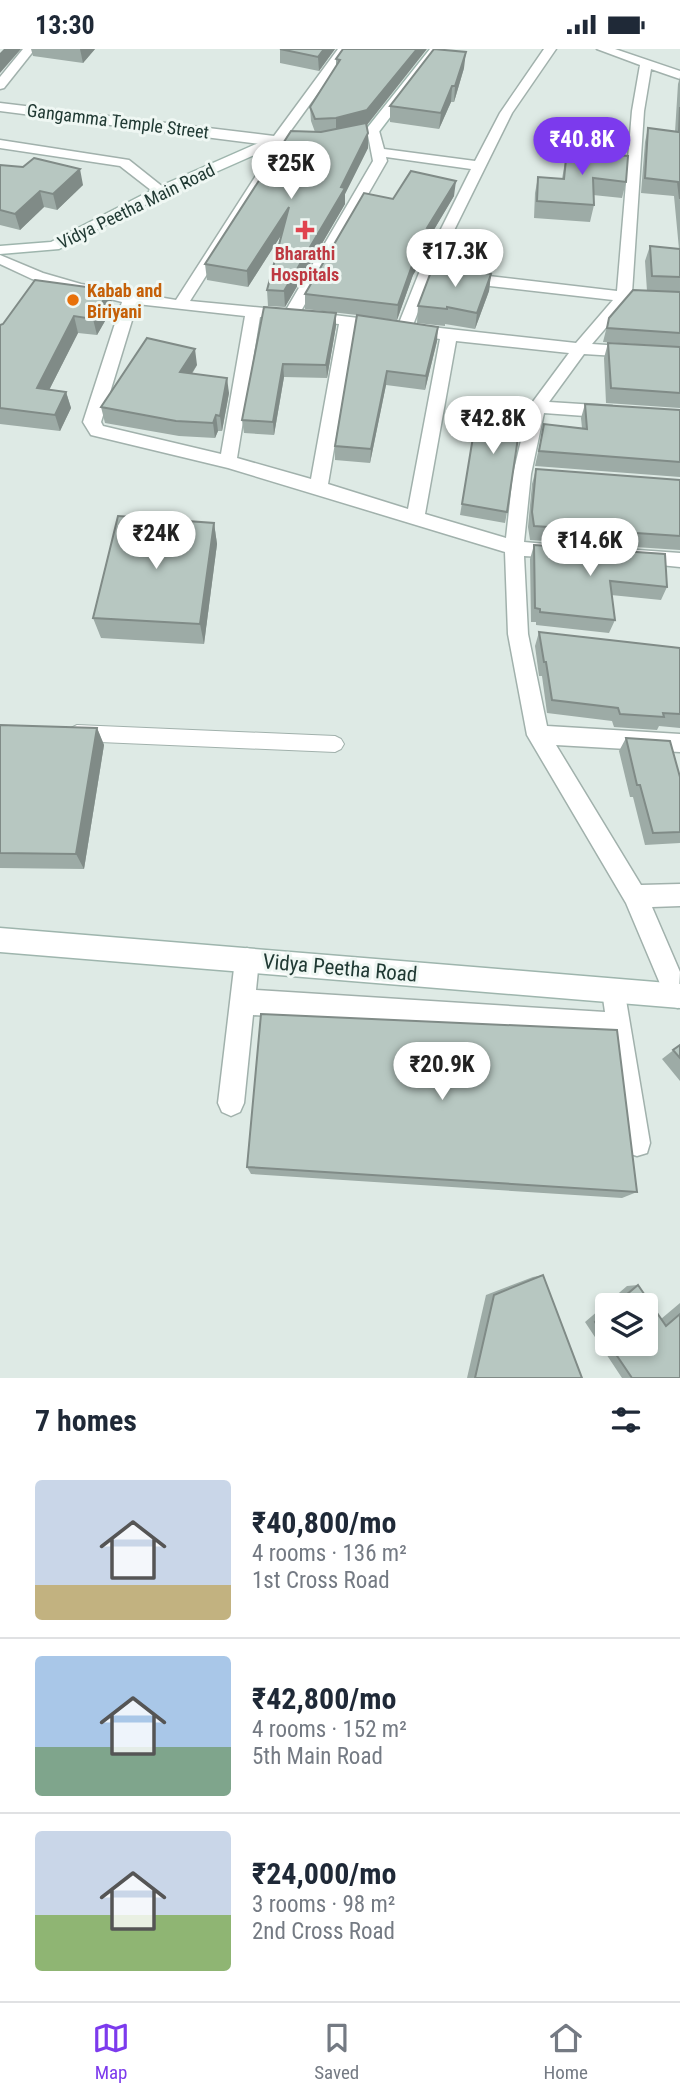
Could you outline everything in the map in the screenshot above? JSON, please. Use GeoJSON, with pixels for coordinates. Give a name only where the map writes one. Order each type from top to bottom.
{"type":"FeatureCollection","features":[{"type":"Feature","properties":{"kind":"street"},"geometry":{"type":"LineString","coordinates":[[0,85],[29,49]]}},
{"type":"Feature","properties":{"kind":"street"},"geometry":{"type":"LineString","coordinates":[[181,304],[282,145],[277,140],[344,49]]}},
{"type":"Feature","properties":{"kind":"street"},"geometry":{"type":"LineString","coordinates":[[290,316],[380,161],[373,130],[436,49]]}},
{"type":"Feature","properties":{"kind":"street"},"geometry":{"type":"LineString","coordinates":[[404,329],[439,275],[480,166],[506,113],[550,49]]}},
{"type":"Feature","properties":{"kind":"street"},"geometry":{"type":"LineString","coordinates":[[603,49],[680,75]]}},
{"type":"Feature","properties":{"kind":"street"},"geometry":{"type":"LineString","coordinates":[[646,64],[638,111],[624,297],[579,350],[537,407],[529,475],[514,548],[518,634],[538,735],[635,896],[679,996]]}},
{"type":"Feature","properties":{"kind":"street","name":"Gangamma Temple Street"},"geometry":{"type":"LineString","coordinates":[[0,107],[277,140]]}},
{"type":"Feature","properties":{"kind":"street","name":"Vidya Peetha Main Road"},"geometry":{"type":"LineString","coordinates":[[0,250],[54,246],[161,191],[277,140],[336,139],[373,130]]}},
{"type":"Feature","properties":{"kind":"street"},"geometry":{"type":"LineString","coordinates":[[0,144],[124,163],[161,191]]}},
{"type":"Feature","properties":{"kind":"street"},"geometry":{"type":"LineString","coordinates":[[0,163],[15,147]]}},
{"type":"Feature","properties":{"kind":"street"},"geometry":{"type":"LineString","coordinates":[[378,152],[480,166]]}},
{"type":"Feature","properties":{"kind":"street"},"geometry":{"type":"LineString","coordinates":[[0,259],[39,282],[131,298],[348,320],[579,350],[680,355]]}},
{"type":"Feature","properties":{"kind":"street"},"geometry":{"type":"LineString","coordinates":[[439,275],[624,297],[680,299]]}},
{"type":"Feature","properties":{"kind":"street"},"geometry":{"type":"LineString","coordinates":[[131,298],[92,422],[97,431],[228,463],[514,548],[583,553]]}},
{"type":"Feature","properties":{"kind":"street"},"geometry":{"type":"LineString","coordinates":[[228,463],[253,312]]}},
{"type":"Feature","properties":{"kind":"street"},"geometry":{"type":"LineString","coordinates":[[317,488],[348,320]]}},
{"type":"Feature","properties":{"kind":"street"},"geometry":{"type":"LineString","coordinates":[[415,517],[449,335]]}},
{"type":"Feature","properties":{"kind":"street"},"geometry":{"type":"LineString","coordinates":[[537,407],[628,414]]}},
{"type":"Feature","properties":{"kind":"street"},"geometry":{"type":"LineString","coordinates":[[625,556],[680,560]]}},
{"type":"Feature","properties":{"kind":"street"},"geometry":{"type":"LineString","coordinates":[[518,634],[545,637]]}},
{"type":"Feature","properties":{"kind":"street"},"geometry":{"type":"LineString","coordinates":[[538,735],[680,743]]}},
{"type":"Feature","properties":{"kind":"street"},"geometry":{"type":"LineString","coordinates":[[635,896],[680,895]]}},
{"type":"Feature","properties":{"kind":"street","name":"Vidya Peetha Road"},"geometry":{"type":"LineString","coordinates":[[0,940],[679,996]]}},
{"type":"Feature","properties":{"kind":"street"},"geometry":{"type":"LineString","coordinates":[[231,1103],[247,960]]}},
{"type":"Feature","properties":{"kind":"street"},"geometry":{"type":"LineString","coordinates":[[614,991],[637,1143]]}},
{"type":"Feature","properties":{"kind":"street"},"geometry":{"type":"LineString","coordinates":[[242,1002],[619,1026]]}},
{"type":"Feature","properties":{"kind":"lane"},"geometry":{"type":"LineString","coordinates":[[56,732],[335,744]]}},
{"type":"Feature","properties":{"kind":"building"},"geometry":{"type":"Polygon","coordinates":[[[280,49],[324,49],[318,57],[280,49]]]}},
{"type":"Feature","properties":{"kind":"building"},"geometry":{"type":"Polygon","coordinates":[[[343,49],[417,49],[367,110],[336,118],[315,119],[310,107],[340,60],[336,59],[343,49]]]}},
{"type":"Feature","properties":{"kind":"building"},"geometry":{"type":"Polygon","coordinates":[[[434,49],[466,52],[455,86],[452,86],[441,113],[390,106],[434,49]]]}},
{"type":"Feature","properties":{"kind":"building"},"geometry":{"type":"Polygon","coordinates":[[[680,107],[680,199],[678,182],[645,178],[648,128],[679,132],[680,107]]]}},
{"type":"Feature","properties":{"kind":"building"},"geometry":{"type":"Polygon","coordinates":[[[366,123],[368,133],[341,187],[345,188],[284,291],[267,290],[289,207],[247,271],[205,264],[291,131],[321,132],[366,123]]]}},
{"type":"Feature","properties":{"kind":"building"},"geometry":{"type":"Polygon","coordinates":[[[567,150],[628,156],[626,182],[593,178],[594,205],[537,201],[538,177],[564,179],[567,150]]]}},
{"type":"Feature","properties":{"kind":"building"},"geometry":{"type":"Polygon","coordinates":[[[34,158],[80,169],[53,194],[40,191],[15,214],[0,210],[0,165],[23,167],[34,158]]]}},
{"type":"Feature","properties":{"kind":"building"},"geometry":{"type":"Polygon","coordinates":[[[411,171],[456,181],[427,228],[430,229],[414,260],[398,305],[305,294],[364,193],[393,199],[411,171]]]}},
{"type":"Feature","properties":{"kind":"building"},"geometry":{"type":"Polygon","coordinates":[[[650,246],[680,249],[680,277],[652,276],[650,246]]]}},
{"type":"Feature","properties":{"kind":"building"},"geometry":{"type":"Polygon","coordinates":[[[434,264],[491,274],[477,313],[447,307],[418,306],[434,264]]]}},
{"type":"Feature","properties":{"kind":"building"},"geometry":{"type":"Polygon","coordinates":[[[35,280],[109,290],[93,319],[74,316],[37,388],[66,392],[55,415],[0,408],[0,325],[35,280]]]}},
{"type":"Feature","properties":{"kind":"building"},"geometry":{"type":"Polygon","coordinates":[[[633,290],[680,292],[680,333],[607,328],[609,318],[633,290]]]}},
{"type":"Feature","properties":{"kind":"building"},"geometry":{"type":"Polygon","coordinates":[[[264,307],[336,313],[326,365],[283,364],[273,422],[242,420],[264,307]]]}},
{"type":"Feature","properties":{"kind":"building"},"geometry":{"type":"Polygon","coordinates":[[[357,315],[438,327],[426,376],[387,371],[371,449],[335,446],[357,315]]]}},
{"type":"Feature","properties":{"kind":"building"},"geometry":{"type":"Polygon","coordinates":[[[147,338],[195,349],[180,372],[227,378],[220,416],[216,415],[213,423],[176,421],[101,407],[147,338]]]}},
{"type":"Feature","properties":{"kind":"building"},"geometry":{"type":"Polygon","coordinates":[[[608,343],[680,347],[680,393],[611,388],[608,343]]]}},
{"type":"Feature","properties":{"kind":"building"},"geometry":{"type":"Polygon","coordinates":[[[483,399],[523,404],[507,512],[462,504],[472,443],[483,399]]]}},
{"type":"Feature","properties":{"kind":"building"},"geometry":{"type":"Polygon","coordinates":[[[585,404],[680,410],[680,462],[539,451],[544,424],[587,429],[585,404]]]}},
{"type":"Feature","properties":{"kind":"building"},"geometry":{"type":"Polygon","coordinates":[[[536,469],[680,480],[680,536],[534,526],[532,512],[536,469]]]}},
{"type":"Feature","properties":{"kind":"building"},"geometry":{"type":"Polygon","coordinates":[[[118,516],[214,523],[200,624],[93,618],[118,516]]]}},
{"type":"Feature","properties":{"kind":"building"},"geometry":{"type":"Polygon","coordinates":[[[534,545],[665,554],[667,587],[610,581],[615,620],[540,612],[540,609],[535,608],[534,545]]]}},
{"type":"Feature","properties":{"kind":"building"},"geometry":{"type":"Polygon","coordinates":[[[539,632],[680,648],[680,714],[663,713],[664,717],[620,714],[618,708],[552,700],[539,632]]]}},
{"type":"Feature","properties":{"kind":"building"},"geometry":{"type":"Polygon","coordinates":[[[0,725],[97,728],[76,854],[0,853],[0,725]]]}},
{"type":"Feature","properties":{"kind":"building"},"geometry":{"type":"Polygon","coordinates":[[[626,738],[670,741],[680,777],[680,832],[653,833],[640,785],[637,785],[626,738]]]}},
{"type":"Feature","properties":{"kind":"building"},"geometry":{"type":"Polygon","coordinates":[[[261,1014],[617,1030],[637,1192],[247,1167],[261,1014]]]}},
{"type":"Feature","properties":{"kind":"building"},"geometry":{"type":"Polygon","coordinates":[[[680,1045],[680,1058],[673,1050],[680,1045]]]}},
{"type":"Feature","properties":{"kind":"building"},"geometry":{"type":"Polygon","coordinates":[[[543,1275],[582,1378],[475,1378],[494,1295],[543,1275]]]}},
{"type":"Feature","properties":{"kind":"building"},"geometry":{"type":"Polygon","coordinates":[[[638,1285],[643,1293],[628,1293],[638,1285]]]}},
{"type":"Feature","properties":{"kind":"building"},"geometry":{"type":"Polygon","coordinates":[[[658,1314],[666,1326],[680,1314],[680,1378],[632,1378],[617,1356],[658,1356],[658,1314]]]}},
{"type":"Feature","properties":{"kind":"place","name":"Bharathi Hospitals"},"geometry":{"type":"Point","coordinates":[305,230]}},
{"type":"Feature","properties":{"kind":"place","name":"Kabab and Biriyani"},"geometry":{"type":"Point","coordinates":[73,300]}}]}
